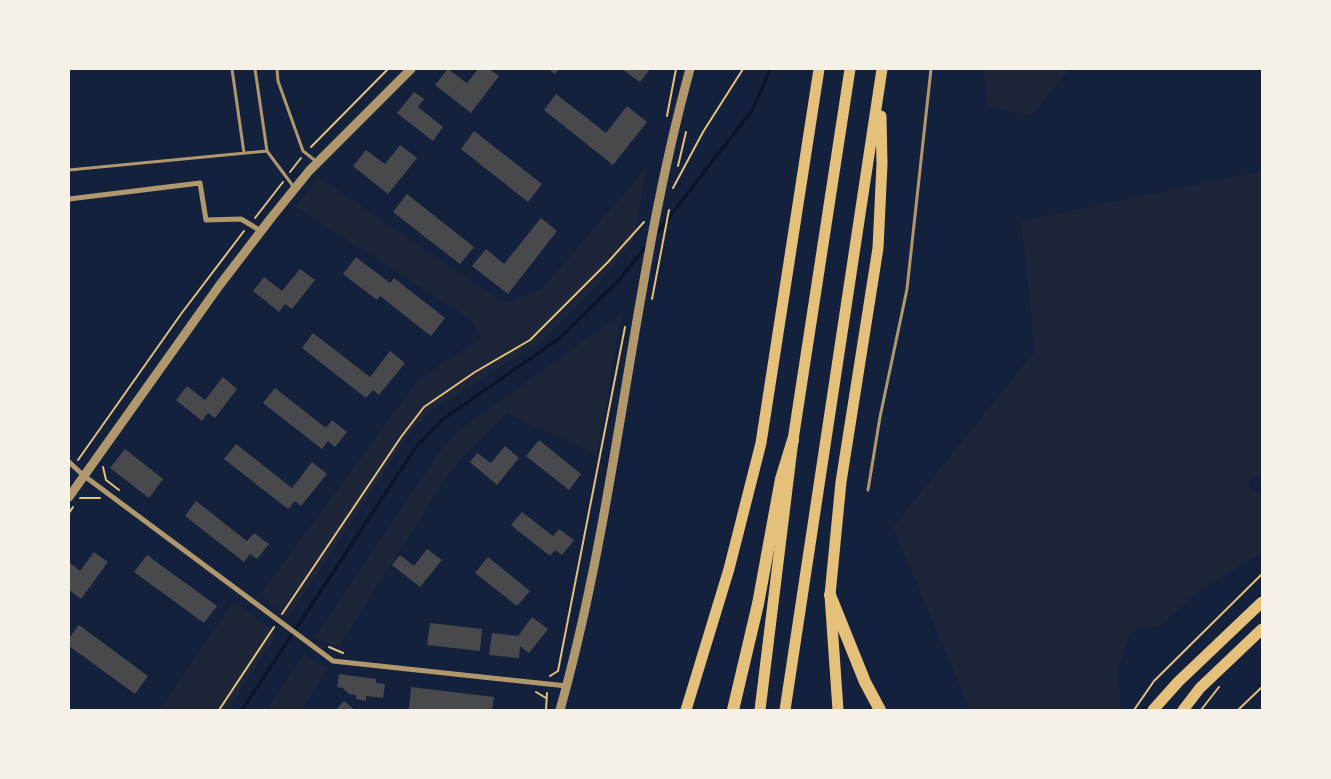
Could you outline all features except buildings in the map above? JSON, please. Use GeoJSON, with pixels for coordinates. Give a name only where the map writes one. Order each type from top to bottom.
{"type":"FeatureCollection","features":[{"type":"Feature","properties":{"kind":"highway"},"geometry":{"type":"LineString","coordinates":[[733,710],[758,604],[782,479],[793,440]]}},
{"type":"Feature","properties":{"kind":"highway"},"geometry":{"type":"LineString","coordinates":[[830,595],[865,682],[880,710]]}},
{"type":"Feature","properties":{"kind":"main road"},"geometry":{"type":"LineString","coordinates":[[686,710],[730,569],[761,442],[820,69]]}},
{"type":"Feature","properties":{"kind":"main road"},"geometry":{"type":"LineString","coordinates":[[760,710],[793,440],[850,69]]}},
{"type":"Feature","properties":{"kind":"main road"},"geometry":{"type":"LineString","coordinates":[[785,710],[882,69]]}},
{"type":"Feature","properties":{"kind":"main road"},"geometry":{"type":"LineString","coordinates":[[838,710],[830,595],[841,482],[878,248],[882,164],[880,81]]}},
{"type":"Feature","properties":{"kind":"main road"},"geometry":{"type":"LineString","coordinates":[[1153,710],[1178,682],[1262,602]]}},
{"type":"Feature","properties":{"kind":"main road"},"geometry":{"type":"LineString","coordinates":[[1183,710],[1200,688],[1262,630]]}},
{"type":"Feature","properties":{"kind":"street"},"geometry":{"type":"LineString","coordinates":[[69,496],[87,478],[261,232],[295,189],[318,163],[411,69]]}},
{"type":"Feature","properties":{"kind":"street"},"geometry":{"type":"LineString","coordinates":[[560,710],[578,643],[613,466],[642,290],[669,176],[677,115],[690,69]]}},
{"type":"Feature","properties":{"kind":"street"},"geometry":{"type":"LineString","coordinates":[[69,199],[200,183],[206,220],[241,219],[261,232]]}},
{"type":"Feature","properties":{"kind":"street"},"geometry":{"type":"LineString","coordinates":[[69,462],[87,478],[333,661],[567,686]]}},
{"type":"Feature","properties":{"kind":"lane"},"geometry":{"type":"LineString","coordinates":[[232,69],[244,153]]}},
{"type":"Feature","properties":{"kind":"lane"},"geometry":{"type":"LineString","coordinates":[[255,69],[267,151],[295,189]]}},
{"type":"Feature","properties":{"kind":"lane"},"geometry":{"type":"LineString","coordinates":[[277,69],[278,81],[302,151],[318,163]]}},
{"type":"Feature","properties":{"kind":"lane"},"geometry":{"type":"LineString","coordinates":[[868,490],[880,417],[907,289],[931,69]]}},
{"type":"Feature","properties":{"kind":"lane"},"geometry":{"type":"LineString","coordinates":[[69,170],[267,151]]}},
{"type":"Feature","properties":{"kind":"path"},"geometry":{"type":"LineString","coordinates":[[672,188],[703,132],[743,69]]}},
{"type":"Feature","properties":{"kind":"path"},"geometry":{"type":"LineString","coordinates":[[669,176],[671,195]]}},
{"type":"Feature","properties":{"kind":"path"},"geometry":{"type":"LineString","coordinates":[[660,260],[670,205]]}},
{"type":"Feature","properties":{"kind":"path"},"geometry":{"type":"LineString","coordinates":[[219,710],[401,437],[424,408],[475,372],[530,340],[608,262],[650,216]]}},
{"type":"Feature","properties":{"kind":"path"},"geometry":{"type":"LineString","coordinates":[[546,710],[550,674],[558,671],[626,319]]}},
{"type":"Feature","properties":{"kind":"path"},"geometry":{"type":"LineString","coordinates":[[78,498],[87,478],[102,463]]}},
{"type":"Feature","properties":{"kind":"path"},"geometry":{"type":"LineString","coordinates":[[69,513],[74,506]]}},
{"type":"Feature","properties":{"kind":"path"},"geometry":{"type":"LineString","coordinates":[[1134,710],[1154,681],[1262,574]]}},
{"type":"Feature","properties":{"kind":"path"},"geometry":{"type":"LineString","coordinates":[[1200,710],[1224,680]]}},
{"type":"Feature","properties":{"kind":"path"},"geometry":{"type":"LineString","coordinates":[[1238,710],[1262,687]]}},
{"type":"Feature","properties":{"kind":"shaded area"},"geometry":{"type":"Polygon","coordinates":[[[984,69],[1070,69],[1031,116],[988,106],[984,69]]]}},
{"type":"Feature","properties":{"kind":"shaded area"},"geometry":{"type":"Polygon","coordinates":[[[647,167],[633,241],[606,275],[542,341],[435,408],[412,430],[288,618],[260,595],[418,380],[481,338],[472,320],[296,207],[318,177],[505,303],[541,290],[647,167]]]}},
{"type":"Feature","properties":{"kind":"shaded area"},"geometry":{"type":"Polygon","coordinates":[[[1262,171],[1262,472],[1246,483],[1262,498],[1262,552],[1195,594],[1159,627],[1139,628],[1130,634],[1118,670],[1120,710],[970,710],[893,527],[1035,351],[1021,221],[1262,171]]]}},
{"type":"Feature","properties":{"kind":"shaded area"},"geometry":{"type":"Polygon","coordinates":[[[621,314],[597,455],[507,413],[451,470],[339,646],[326,643],[315,637],[441,450],[457,432],[621,314]]]}},
{"type":"Feature","properties":{"kind":"shaded area"},"geometry":{"type":"Polygon","coordinates":[[[234,601],[277,634],[228,710],[159,710],[234,601]]]}},
{"type":"Feature","properties":{"kind":"shaded area"},"geometry":{"type":"Polygon","coordinates":[[[303,654],[328,668],[301,710],[267,710],[303,654]]]}},
{"type":"Feature","properties":{"kind":"waterway"},"geometry":{"type":"LineString","coordinates":[[656,234],[753,109],[770,69]]}},
{"type":"Feature","properties":{"kind":"waterway"},"geometry":{"type":"LineString","coordinates":[[242,710],[416,447],[443,419],[560,338],[620,279],[647,245]]}}]}
